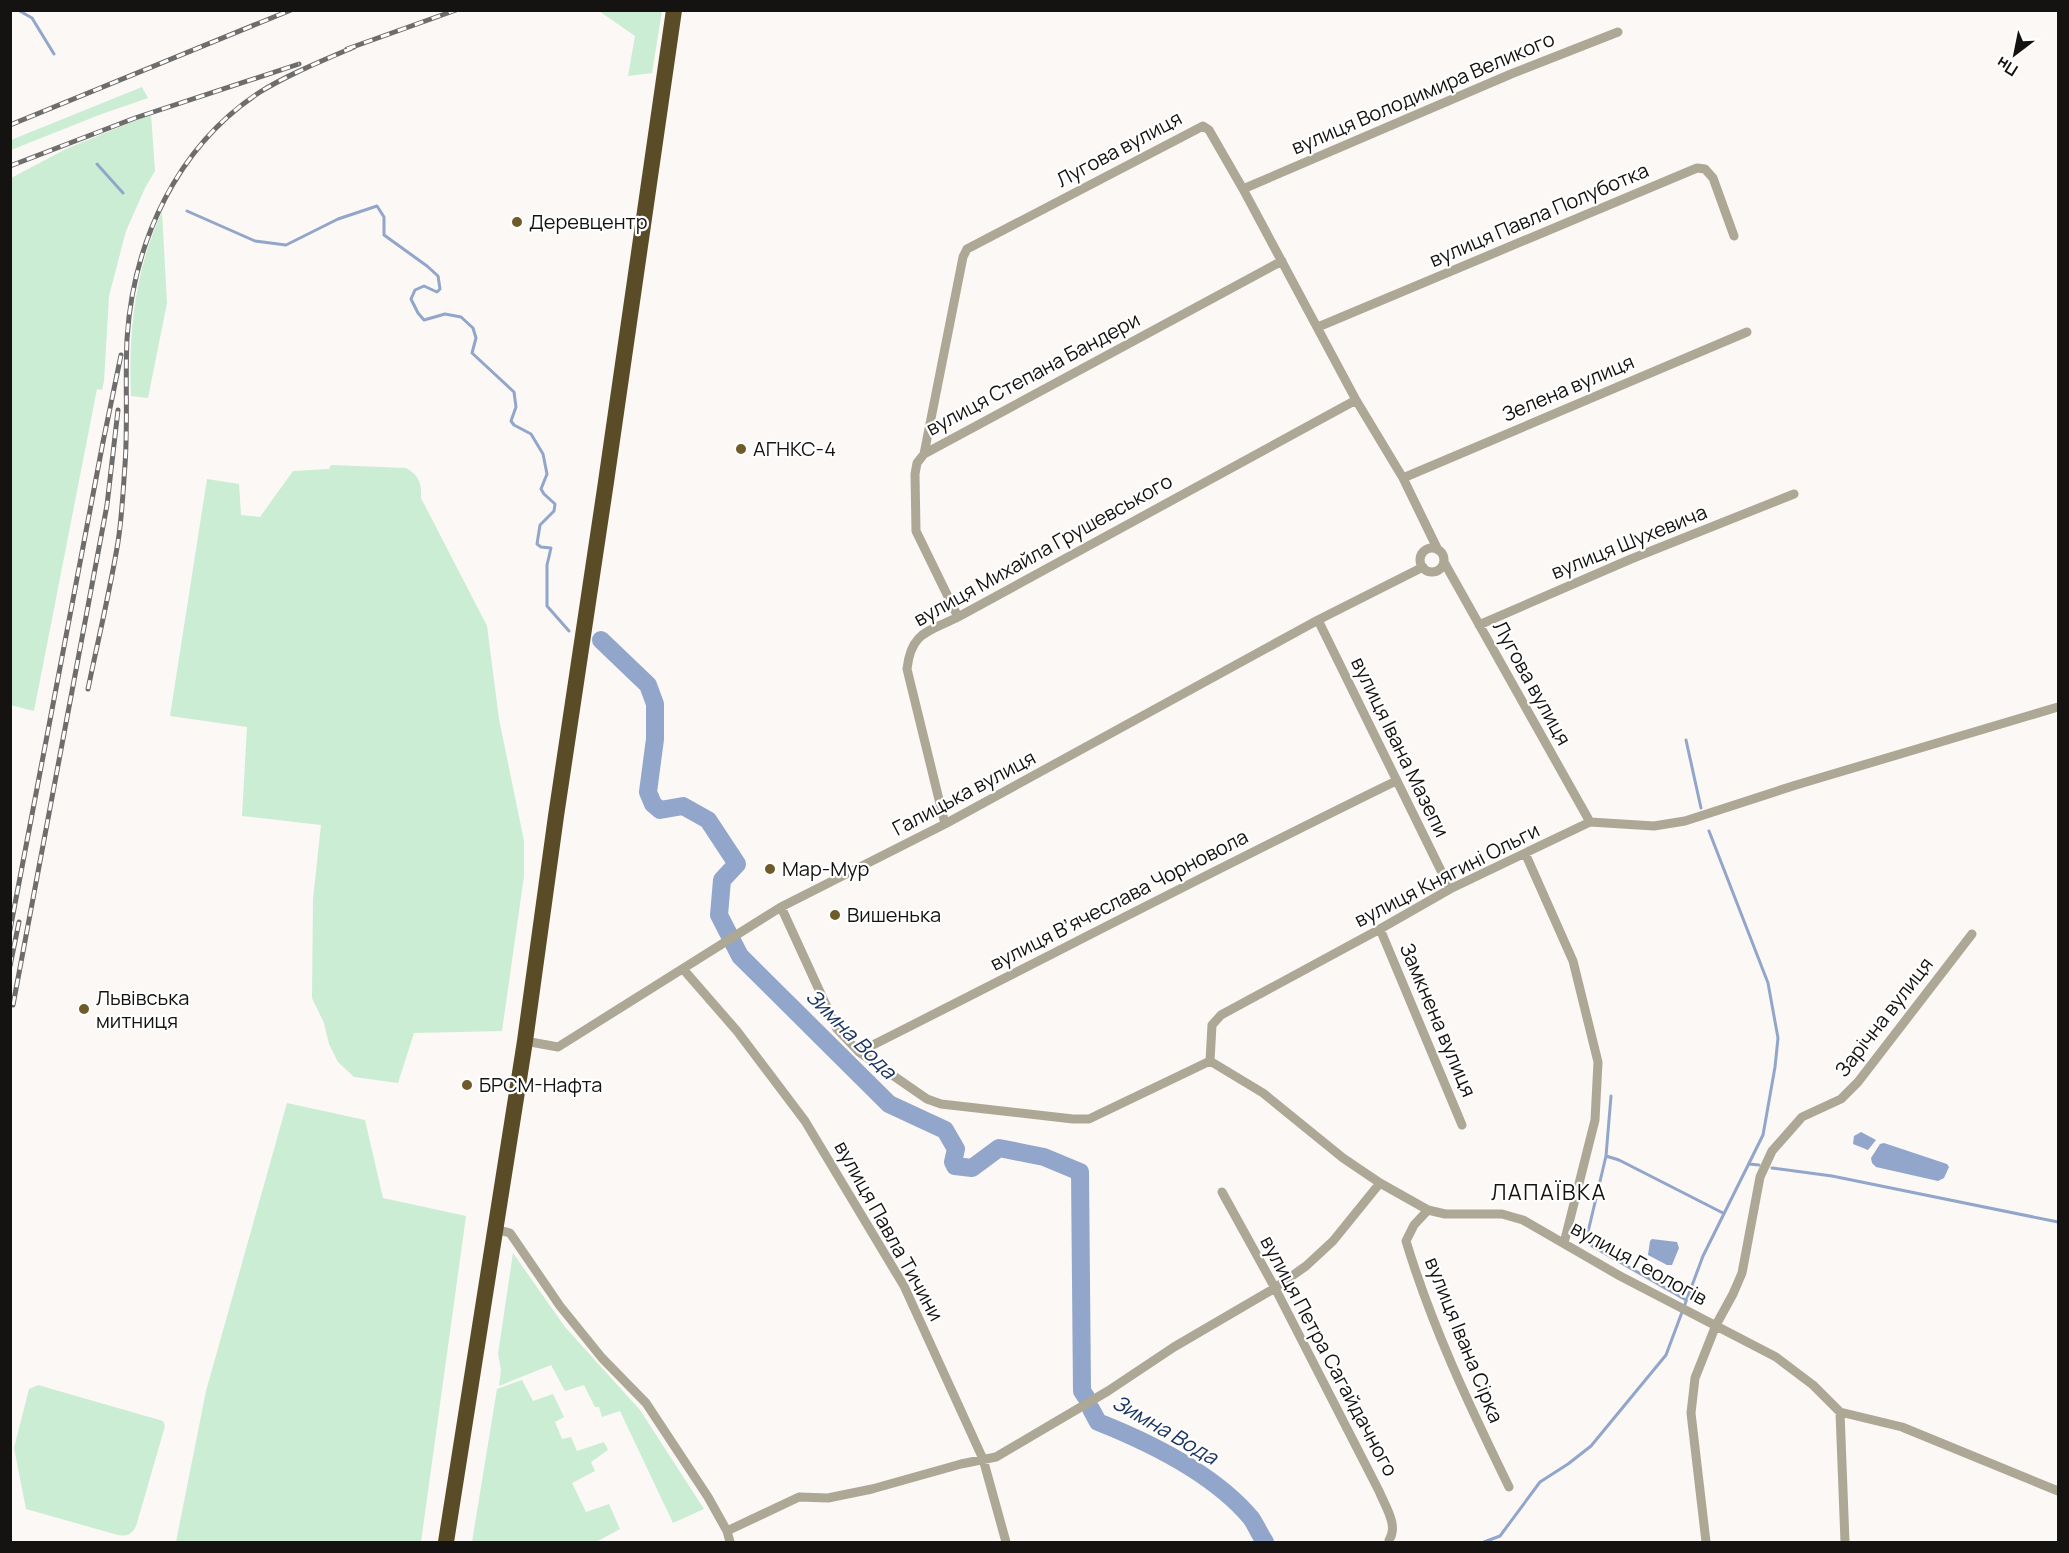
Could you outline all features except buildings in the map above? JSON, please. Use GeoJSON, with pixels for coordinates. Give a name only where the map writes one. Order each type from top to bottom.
{"type":"FeatureCollection","features":[{"type":"Feature","properties":{"kind":"highway"},"geometry":{"type":"LineString","coordinates":[[446,1542],[525,1041],[674,10]]}},
{"type":"Feature","properties":{"kind":"street","name":"вулиця Володимира Великого"},"geometry":{"type":"LineString","coordinates":[[1244,189],[1511,74],[1618,32]]}},
{"type":"Feature","properties":{"kind":"street","name":"Лугова вулиця"},"geometry":{"type":"LineString","coordinates":[[924,454],[963,257],[968,249],[1203,126],[1209,130],[1244,189],[1356,400],[1403,477],[1438,550]]}},
{"type":"Feature","properties":{"kind":"street","name":"вулиця Павла Полуботка"},"geometry":{"type":"LineString","coordinates":[[1318,327],[1697,168],[1705,169],[1713,178],[1734,237]]}},
{"type":"Feature","properties":{"kind":"street","name":"вулиця Степана Бандери"},"geometry":{"type":"LineString","coordinates":[[958,617],[916,531],[915,474],[917,463],[924,454],[1282,261]]}},
{"type":"Feature","properties":{"kind":"street","name":"Зелена вулиця"},"geometry":{"type":"LineString","coordinates":[[1403,477],[1747,332]]}},
{"type":"Feature","properties":{"kind":"street","name":"вулиця Михайла Грушевського"},"geometry":{"type":"LineString","coordinates":[[945,824],[907,669],[911,646],[919,636],[958,617],[1356,400]]}},
{"type":"Feature","properties":{"kind":"street","name":"вулиця Шухевича"},"geometry":{"type":"LineString","coordinates":[[1479,625],[1631,559],[1794,494]]}},
{"type":"Feature","properties":{"kind":"street"},"geometry":{"type":"LineString","coordinates":[[1438,550],[1444,557],[1444,562],[1439,570],[1430,572],[1423,567],[1421,559],[1425,551],[1438,550]]}},
{"type":"Feature","properties":{"kind":"street","name":"Лугова вулиця"},"geometry":{"type":"LineString","coordinates":[[1444,562],[1590,822]]}},
{"type":"Feature","properties":{"kind":"street","name":"Галицька вулиця"},"geometry":{"type":"LineString","coordinates":[[525,1041],[558,1047],[781,907],[945,824],[1318,620],[1423,567]]}},
{"type":"Feature","properties":{"kind":"street","name":"вулиця Івана Мазепи"},"geometry":{"type":"LineString","coordinates":[[1318,620],[1450,889]]}},
{"type":"Feature","properties":{"kind":"street","name":"вулиця Княгині Ольги"},"geometry":{"type":"LineString","coordinates":[[1210,1061],[1212,1025],[1221,1015],[1450,889],[1590,822],[1667,825],[2058,707]]}},
{"type":"Feature","properties":{"kind":"street","name":"вулиця Вʼячеслава Чорновола"},"geometry":{"type":"LineString","coordinates":[[859,1052],[1110,926],[1264,845],[1396,781]]}},
{"type":"Feature","properties":{"kind":"street"},"geometry":{"type":"LineString","coordinates":[[1525,853],[1573,961],[1598,1062],[1595,1120],[1564,1243]]}},
{"type":"Feature","properties":{"kind":"street"},"geometry":{"type":"LineString","coordinates":[[781,907],[837,1029],[859,1052],[920,1095],[941,1104],[1089,1119],[1210,1061]]}},
{"type":"Feature","properties":{"kind":"street","name":"Замкнена вулиця"},"geometry":{"type":"LineString","coordinates":[[1380,929],[1462,1125]]}},
{"type":"Feature","properties":{"kind":"street","name":"Зарічна вулиця"},"geometry":{"type":"LineString","coordinates":[[1706,1542],[1691,1413],[1695,1378],[1716,1325],[1742,1273],[1760,1177],[1772,1151],[1802,1117],[1841,1099],[1858,1082],[1972,934]]}},
{"type":"Feature","properties":{"kind":"street","name":"вулиця Павла Тичини"},"geometry":{"type":"LineString","coordinates":[[683,969],[737,1031],[805,1120],[904,1286],[984,1459],[1006,1542]]}},
{"type":"Feature","properties":{"kind":"street","name":"вулиця Геологів"},"geometry":{"type":"LineString","coordinates":[[1210,1061],[1263,1094],[1315,1136],[1380,1183],[1428,1210],[1445,1214],[1502,1214],[1523,1220],[1620,1276],[1776,1357],[1813,1385],[1840,1412]]}},
{"type":"Feature","properties":{"kind":"street"},"geometry":{"type":"LineString","coordinates":[[727,1531],[798,1497],[828,1498],[996,1457],[1108,1391],[1174,1347],[1275,1288],[1316,1258],[1380,1183]]}},
{"type":"Feature","properties":{"kind":"street","name":"вулиця Петра Сагайдачного"},"geometry":{"type":"LineString","coordinates":[[1222,1192],[1275,1288],[1379,1491],[1393,1530],[1389,1540]]}},
{"type":"Feature","properties":{"kind":"street","name":"вулиця Івана Сірка"},"geometry":{"type":"LineString","coordinates":[[1428,1210],[1414,1225],[1406,1241],[1442,1341],[1474,1416],[1509,1487]]}},
{"type":"Feature","properties":{"kind":"street"},"geometry":{"type":"LineString","coordinates":[[494,1229],[510,1233],[560,1306],[595,1350],[646,1403],[686,1461],[727,1531],[730,1542]]}},
{"type":"Feature","properties":{"kind":"street"},"geometry":{"type":"LineString","coordinates":[[1845,1542],[1840,1412],[1902,1427],[2058,1491]]}},
{"type":"Feature","properties":{"kind":"green space"},"geometry":{"type":"Polygon","coordinates":[[[599,11],[662,11],[652,73],[628,76],[635,36],[599,11]]]}},
{"type":"Feature","properties":{"kind":"green space"},"geometry":{"type":"Polygon","coordinates":[[[142,87],[148,98],[11,150],[11,140],[142,87]]]}},
{"type":"Feature","properties":{"kind":"green space"},"geometry":{"type":"Polygon","coordinates":[[[151,114],[155,171],[126,231],[109,296],[104,381],[102,390],[97,389],[34,711],[10,705],[11,178],[66,149],[151,114]]]}},
{"type":"Feature","properties":{"kind":"green space"},"geometry":{"type":"Polygon","coordinates":[[[162,212],[167,303],[148,398],[131,396],[131,349],[135,302],[145,256],[162,212]]]}},
{"type":"Feature","properties":{"kind":"green space"},"geometry":{"type":"Polygon","coordinates":[[[331,465],[406,468],[419,480],[421,498],[487,626],[499,719],[524,841],[524,876],[502,1031],[414,1033],[398,1083],[354,1077],[338,1062],[312,998],[313,899],[321,825],[242,816],[247,727],[170,716],[207,479],[239,484],[241,515],[260,517],[293,471],[329,469],[331,465]]]}},
{"type":"Feature","properties":{"kind":"green space"},"geometry":{"type":"Polygon","coordinates":[[[287,1103],[365,1120],[383,1198],[466,1216],[421,1542],[176,1542],[206,1391],[287,1103]]]}},
{"type":"Feature","properties":{"kind":"green space"},"geometry":{"type":"Polygon","coordinates":[[[513,1253],[565,1327],[640,1410],[704,1509],[673,1523],[620,1411],[602,1417],[599,1407],[595,1407],[584,1385],[565,1391],[551,1365],[499,1386],[501,1370],[498,1354],[513,1253]]]}},
{"type":"Feature","properties":{"kind":"green space"},"geometry":{"type":"Polygon","coordinates":[[[522,1380],[533,1401],[553,1394],[564,1417],[555,1422],[562,1439],[571,1437],[577,1451],[604,1442],[608,1450],[591,1462],[595,1471],[572,1483],[586,1512],[609,1504],[620,1529],[596,1542],[472,1542],[497,1389],[522,1380]]]}},
{"type":"Feature","properties":{"kind":"green space"},"geometry":{"type":"Polygon","coordinates":[[[38,1385],[163,1421],[165,1426],[137,1523],[130,1534],[118,1535],[26,1509],[14,1448],[29,1389],[38,1385]]]}},
{"type":"Feature","properties":{"kind":"water"},"geometry":{"type":"Polygon","coordinates":[[[1861,1132],[1876,1140],[1868,1150],[1853,1144],[1854,1136],[1861,1132]]]}},
{"type":"Feature","properties":{"kind":"water"},"geometry":{"type":"Polygon","coordinates":[[[1884,1143],[1947,1164],[1949,1167],[1944,1178],[1938,1181],[1876,1167],[1871,1158],[1880,1144],[1884,1143]]]}},
{"type":"Feature","properties":{"kind":"water"},"geometry":{"type":"Polygon","coordinates":[[[1652,1239],[1677,1242],[1679,1248],[1672,1265],[1667,1265],[1648,1255],[1652,1239]]]}},
{"type":"Feature","properties":{"kind":"waterway"},"geometry":{"type":"LineString","coordinates":[[18,10],[32,18],[54,54]]}},
{"type":"Feature","properties":{"kind":"waterway"},"geometry":{"type":"LineString","coordinates":[[97,164],[123,193]]}},
{"type":"Feature","properties":{"kind":"waterway"},"geometry":{"type":"LineString","coordinates":[[187,211],[255,241],[286,245],[338,219],[377,206],[384,217],[384,235],[438,276],[440,289],[437,292],[424,286],[415,290],[411,299],[418,313],[424,320],[445,314],[461,317],[473,328],[476,338],[472,353],[514,392],[516,407],[511,421],[531,434],[543,454],[547,474],[541,489],[555,504],[554,511],[540,525],[537,544],[551,548],[547,565],[547,606],[569,631]]}},
{"type":"Feature","properties":{"kind":"waterway","name":"Зимна Вода"},"geometry":{"type":"LineString","coordinates":[[601,640],[648,685],[655,704],[655,739],[648,792],[653,804],[660,810],[683,806],[708,820],[737,864],[722,880],[719,915],[740,956],[889,1104],[945,1130],[956,1149],[953,1162],[955,1166],[972,1168],[999,1148],[1044,1157],[1080,1172],[1082,1391],[1086,1397]]}},
{"type":"Feature","properties":{"kind":"waterway"},"geometry":{"type":"LineString","coordinates":[[1686,740],[1701,808]]}},
{"type":"Feature","properties":{"kind":"waterway"},"geometry":{"type":"LineString","coordinates":[[1484,1542],[1500,1536],[1540,1482],[1591,1446],[1666,1355],[1703,1256],[1763,1135],[1778,1038],[1768,983],[1709,831]]}},
{"type":"Feature","properties":{"kind":"waterway"},"geometry":{"type":"LineString","coordinates":[[1611,1096],[1606,1156],[1588,1232],[1589,1242],[1592,1246],[1686,1300]]}},
{"type":"Feature","properties":{"kind":"waterway"},"geometry":{"type":"LineString","coordinates":[[1606,1156],[1619,1160],[1723,1213]]}},
{"type":"Feature","properties":{"kind":"waterway"},"geometry":{"type":"LineString","coordinates":[[1749,1164],[1759,1165]]}},
{"type":"Feature","properties":{"kind":"waterway"},"geometry":{"type":"LineString","coordinates":[[1772,1168],[1832,1176],[2058,1222]]}},
{"type":"Feature","properties":{"kind":"waterway","name":"Зимна Вода"},"geometry":{"type":"LineString","coordinates":[[1091,1409],[1098,1422],[1160,1450],[1219,1487],[1251,1518],[1265,1542]]}},
{"type":"Feature","properties":{"kind":"railway"},"geometry":{"type":"LineString","coordinates":[[10,125],[291,10]]}},
{"type":"Feature","properties":{"kind":"railway"},"geometry":{"type":"LineString","coordinates":[[347,49],[456,10]]}},
{"type":"Feature","properties":{"kind":"railway"},"geometry":{"type":"LineString","coordinates":[[88,689],[119,533],[126,449],[127,339],[131,303],[150,232],[183,168],[205,140],[231,114],[271,85],[354,47]]}},
{"type":"Feature","properties":{"kind":"railway"},"geometry":{"type":"LineString","coordinates":[[10,166],[135,118],[299,64]]}},
{"type":"Feature","properties":{"kind":"railway"},"geometry":{"type":"LineString","coordinates":[[10,930],[121,355]]}},
{"type":"Feature","properties":{"kind":"railway"},"geometry":{"type":"LineString","coordinates":[[13,1005],[107,505],[118,410]]}},
{"type":"Feature","properties":{"kind":"railway"},"geometry":{"type":"LineString","coordinates":[[10,966],[19,922]]}},
{"type":"Feature","properties":{"kind":"place","name":"Деревцентр"},"geometry":{"type":"Point","coordinates":[517,222]}},
{"type":"Feature","properties":{"kind":"place","name":"АГНКС-4"},"geometry":{"type":"Point","coordinates":[741,449]}},
{"type":"Feature","properties":{"kind":"place","name":"Мар-Мур"},"geometry":{"type":"Point","coordinates":[770,869]}},
{"type":"Feature","properties":{"kind":"place","name":"Вишенька"},"geometry":{"type":"Point","coordinates":[835,915]}},
{"type":"Feature","properties":{"kind":"place","name":"Львівська митниця"},"geometry":{"type":"Point","coordinates":[84,1009]}},
{"type":"Feature","properties":{"kind":"place","name":"БРСМ-Нафта"},"geometry":{"type":"Point","coordinates":[467,1085]}},
{"type":"Feature","properties":{"kind":"district","name":"ЛАПАЇВКА"},"geometry":{"type":"Point","coordinates":[1549,1192]}}]}
